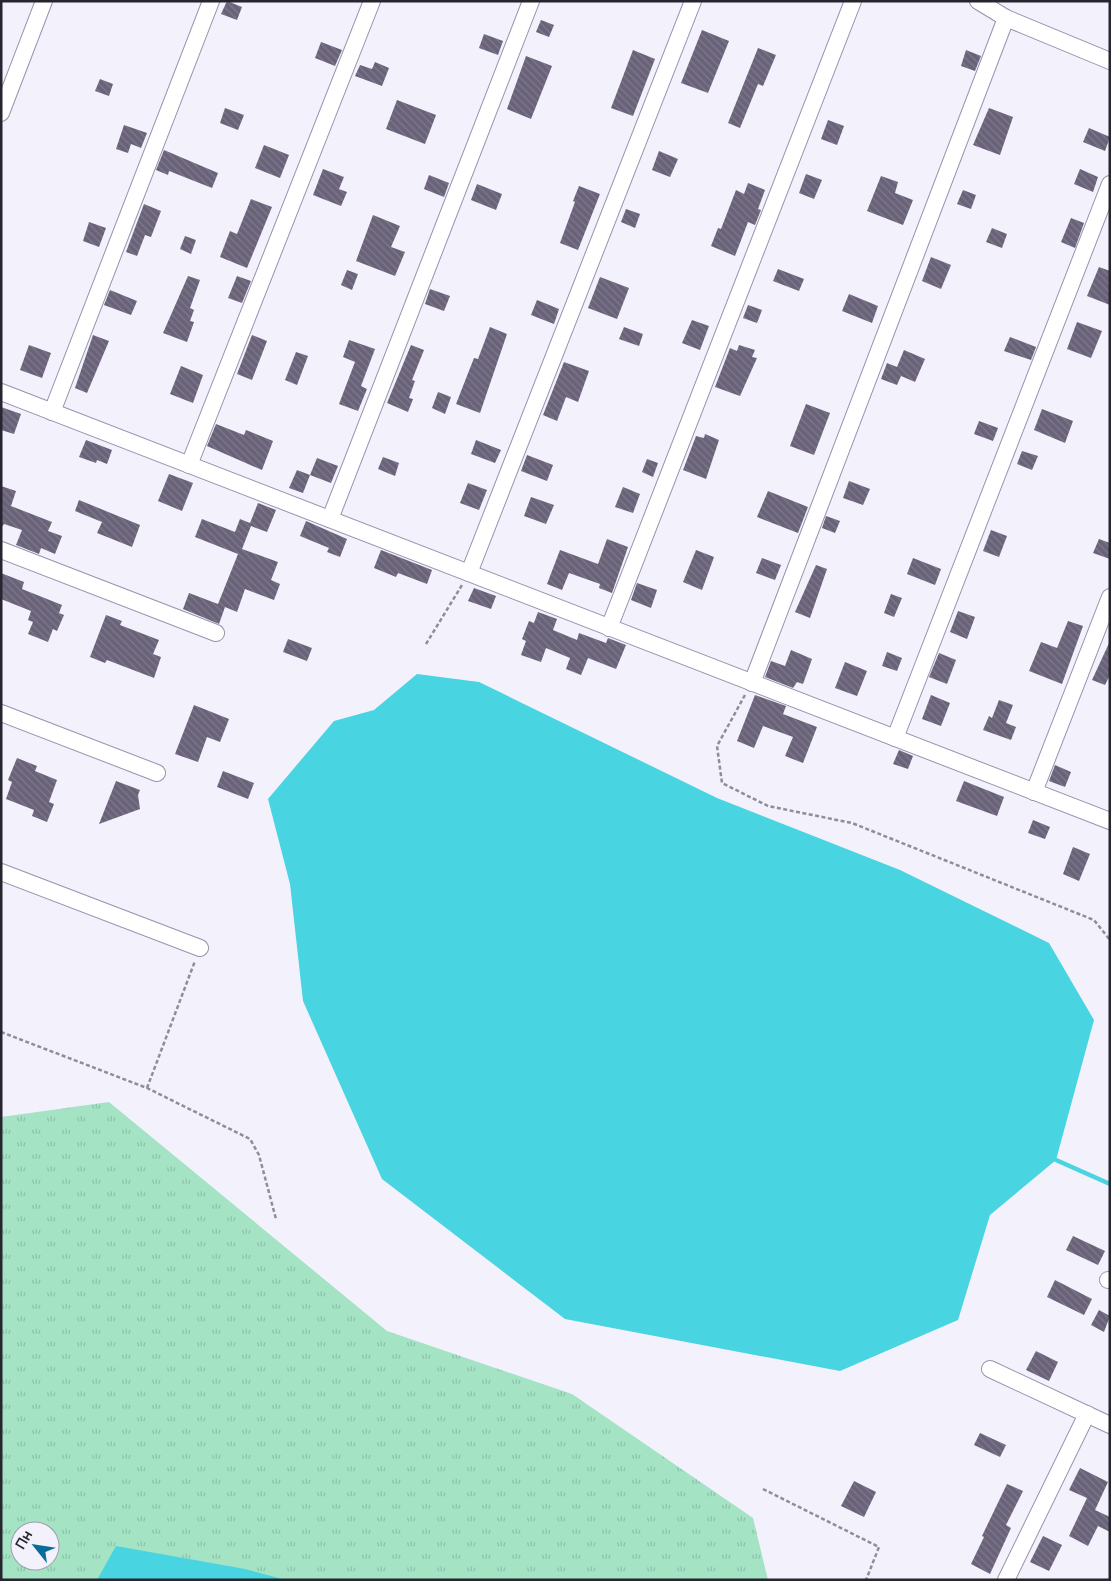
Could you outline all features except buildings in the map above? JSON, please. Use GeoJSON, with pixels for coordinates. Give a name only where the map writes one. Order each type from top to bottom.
{"type":"FeatureCollection","features":[{"type":"Feature","properties":{"kind":"street"},"geometry":{"type":"LineString","coordinates":[[1,113],[44,1]]}},
{"type":"Feature","properties":{"kind":"street"},"geometry":{"type":"LineString","coordinates":[[52,412],[211,1]]}},
{"type":"Feature","properties":{"kind":"street"},"geometry":{"type":"LineString","coordinates":[[189,465],[372,1]]}},
{"type":"Feature","properties":{"kind":"street"},"geometry":{"type":"LineString","coordinates":[[330,519],[531,1]]}},
{"type":"Feature","properties":{"kind":"street"},"geometry":{"type":"LineString","coordinates":[[469,573],[693,1]]}},
{"type":"Feature","properties":{"kind":"street"},"geometry":{"type":"LineString","coordinates":[[610,628],[853,1]]}},
{"type":"Feature","properties":{"kind":"street"},"geometry":{"type":"LineString","coordinates":[[978,1],[1006,18],[1110,60]]}},
{"type":"Feature","properties":{"kind":"street"},"geometry":{"type":"LineString","coordinates":[[752,683],[1006,18]]}},
{"type":"Feature","properties":{"kind":"street"},"geometry":{"type":"LineString","coordinates":[[895,738],[1110,184]]}},
{"type":"Feature","properties":{"kind":"street"},"geometry":{"type":"LineString","coordinates":[[1,392],[1110,822]]}},
{"type":"Feature","properties":{"kind":"street"},"geometry":{"type":"LineString","coordinates":[[1,550],[216,632]]}},
{"type":"Feature","properties":{"kind":"street"},"geometry":{"type":"LineString","coordinates":[[1034,792],[1110,597]]}},
{"type":"Feature","properties":{"kind":"street"},"geometry":{"type":"LineString","coordinates":[[1,713],[157,773]]}},
{"type":"Feature","properties":{"kind":"street"},"geometry":{"type":"LineString","coordinates":[[1,872],[200,948]]}},
{"type":"Feature","properties":{"kind":"street"},"geometry":{"type":"LineString","coordinates":[[990,1368],[1110,1425]]}},
{"type":"Feature","properties":{"kind":"street"},"geometry":{"type":"LineString","coordinates":[[1006,1580],[1087,1414]]}},
{"type":"Feature","properties":{"kind":"path"},"geometry":{"type":"LineString","coordinates":[[426,644],[469,573]]}},
{"type":"Feature","properties":{"kind":"path"},"geometry":{"type":"LineString","coordinates":[[752,683],[717,746],[722,783],[768,806],[852,823],[1085,916],[1094,920],[1110,940]]}},
{"type":"Feature","properties":{"kind":"path"},"geometry":{"type":"LineString","coordinates":[[147,1088],[200,948]]}},
{"type":"Feature","properties":{"kind":"path"},"geometry":{"type":"LineString","coordinates":[[1,1032],[147,1088],[250,1139],[260,1155],[276,1219]]}},
{"type":"Feature","properties":{"kind":"path"},"geometry":{"type":"LineString","coordinates":[[763,1489],[879,1547],[866,1580]]}},
{"type":"Feature","properties":{"kind":"green space"},"geometry":{"type":"Polygon","coordinates":[[[109,1102],[387,1331],[572,1394],[753,1518],[768,1580],[1,1580],[1,1117],[109,1102]]]}},
{"type":"Feature","properties":{"kind":"water"},"geometry":{"type":"Polygon","coordinates":[[[417,674],[479,682],[717,798],[900,870],[1049,943],[1094,1020],[1056,1160],[990,1215],[958,1320],[840,1371],[565,1319],[382,1179],[303,1001],[290,884],[268,799],[334,721],[374,710],[417,674]]]}},
{"type":"Feature","properties":{"kind":"water"},"geometry":{"type":"Polygon","coordinates":[[[116,1546],[245,1569],[286,1580],[97,1580],[116,1546]]]}},
{"type":"Feature","properties":{"kind":"waterway"},"geometry":{"type":"LineString","coordinates":[[1056,1160],[1110,1184]]}}]}
